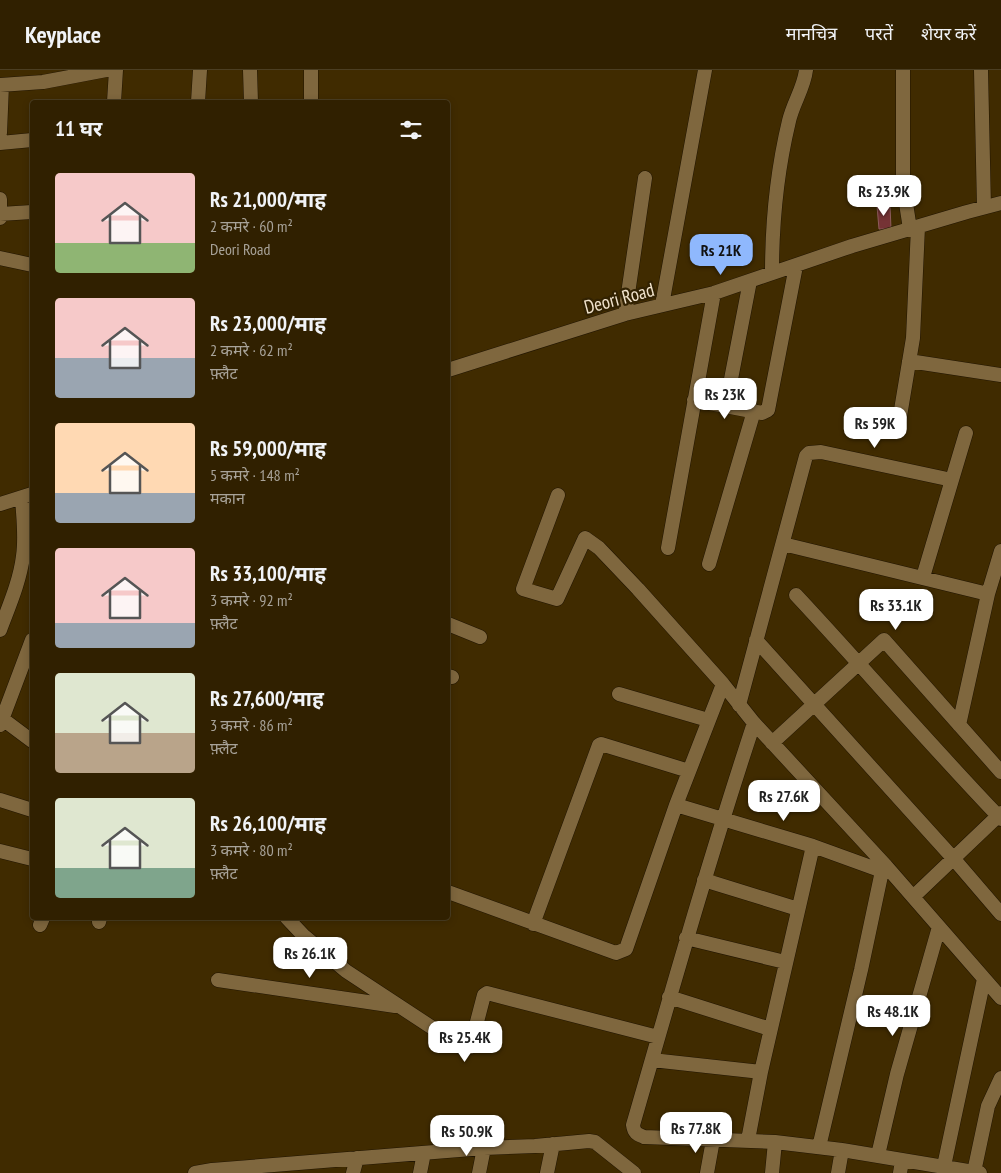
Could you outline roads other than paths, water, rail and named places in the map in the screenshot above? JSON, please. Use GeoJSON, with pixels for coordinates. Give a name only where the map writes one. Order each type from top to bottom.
{"type":"FeatureCollection","features":[{"type":"Feature","properties":{"kind":"street"},"geometry":{"type":"LineString","coordinates":[[0,132],[1,85],[43,82],[106,70]]}},
{"type":"Feature","properties":{"kind":"street"},"geometry":{"type":"LineString","coordinates":[[114,100],[116,70]]}},
{"type":"Feature","properties":{"kind":"street"},"geometry":{"type":"LineString","coordinates":[[198,100],[200,70]]}},
{"type":"Feature","properties":{"kind":"street"},"geometry":{"type":"LineString","coordinates":[[250,70],[251,100]]}},
{"type":"Feature","properties":{"kind":"street"},"geometry":{"type":"LineString","coordinates":[[311,70],[311,100]]}},
{"type":"Feature","properties":{"kind":"street"},"geometry":{"type":"LineString","coordinates":[[662,305],[705,70]]}},
{"type":"Feature","properties":{"kind":"street"},"geometry":{"type":"LineString","coordinates":[[772,274],[772,235],[780,159],[790,114],[805,78],[806,70]]}},
{"type":"Feature","properties":{"kind":"street"},"geometry":{"type":"LineString","coordinates":[[899,422],[913,338],[914,228],[903,184],[903,70]]}},
{"type":"Feature","properties":{"kind":"street"},"geometry":{"type":"LineString","coordinates":[[981,70],[984,207]]}},
{"type":"Feature","properties":{"kind":"street"},"geometry":{"type":"LineString","coordinates":[[0,142],[30,140]]}},
{"type":"Feature","properties":{"kind":"street"},"geometry":{"type":"LineString","coordinates":[[625,314],[645,178]]}},
{"type":"Feature","properties":{"kind":"street"},"geometry":{"type":"LineString","coordinates":[[0,199],[0,215],[30,212]]}},
{"type":"Feature","properties":{"kind":"street","name":"Deori Road"},"geometry":{"type":"LineString","coordinates":[[450,369],[625,314],[714,293],[914,228],[1001,203]]}},
{"type":"Feature","properties":{"kind":"street"},"geometry":{"type":"LineString","coordinates":[[0,258],[30,265]]}},
{"type":"Feature","properties":{"kind":"street"},"geometry":{"type":"LineString","coordinates":[[694,400],[762,413],[769,409],[796,266]]}},
{"type":"Feature","properties":{"kind":"street"},"geometry":{"type":"LineString","coordinates":[[726,406],[750,281]]}},
{"type":"Feature","properties":{"kind":"street"},"geometry":{"type":"LineString","coordinates":[[668,548],[714,293]]}},
{"type":"Feature","properties":{"kind":"street"},"geometry":{"type":"LineString","coordinates":[[909,361],[1001,375]]}},
{"type":"Feature","properties":{"kind":"street"},"geometry":{"type":"LineString","coordinates":[[709,564],[754,411]]}},
{"type":"Feature","properties":{"kind":"street"},"geometry":{"type":"LineString","coordinates":[[923,577],[966,433]]}},
{"type":"Feature","properties":{"kind":"street"},"geometry":{"type":"LineString","coordinates":[[739,705],[806,456],[809,453],[821,452],[952,480]]}},
{"type":"Feature","properties":{"kind":"street"},"geometry":{"type":"LineString","coordinates":[[558,495],[523,590],[556,599],[585,538],[599,548],[723,684],[754,723],[884,868],[913,896],[1001,998]]}},
{"type":"Feature","properties":{"kind":"street"},"geometry":{"type":"LineString","coordinates":[[0,504],[27,496],[25,538],[20,574],[0,630]]}},
{"type":"Feature","properties":{"kind":"street"},"geometry":{"type":"LineString","coordinates":[[783,544],[988,594]]}},
{"type":"Feature","properties":{"kind":"street"},"geometry":{"type":"LineString","coordinates":[[959,725],[988,594],[1001,551]]}},
{"type":"Feature","properties":{"kind":"street"},"geometry":{"type":"LineString","coordinates":[[796,595],[859,662],[963,779],[1000,816],[913,896]]}},
{"type":"Feature","properties":{"kind":"street"},"geometry":{"type":"LineString","coordinates":[[450,625],[480,637]]}},
{"type":"Feature","properties":{"kind":"street"},"geometry":{"type":"LineString","coordinates":[[756,640],[953,858],[1001,914]]}},
{"type":"Feature","properties":{"kind":"street"},"geometry":{"type":"LineString","coordinates":[[772,743],[882,641],[886,641],[1001,772]]}},
{"type":"Feature","properties":{"kind":"street"},"geometry":{"type":"LineString","coordinates":[[30,647],[1,720],[30,740]]}},
{"type":"Feature","properties":{"kind":"street"},"geometry":{"type":"LineString","coordinates":[[450,893],[616,953],[626,949],[676,805],[723,684]]}},
{"type":"Feature","properties":{"kind":"street"},"geometry":{"type":"LineString","coordinates":[[619,694],[708,720]]}},
{"type":"Feature","properties":{"kind":"street"},"geometry":{"type":"LineString","coordinates":[[754,723],[722,818],[686,938],[633,1130],[644,1137],[748,1140],[819,1147],[878,1155],[901,1167],[944,1166],[977,1172],[988,1106],[1001,1078]]}},
{"type":"Feature","properties":{"kind":"street"},"geometry":{"type":"LineString","coordinates":[[533,924],[599,745],[602,744],[689,771]]}},
{"type":"Feature","properties":{"kind":"street"},"geometry":{"type":"LineString","coordinates":[[0,800],[30,809]]}},
{"type":"Feature","properties":{"kind":"street"},"geometry":{"type":"LineString","coordinates":[[676,805],[884,868]]}},
{"type":"Feature","properties":{"kind":"street"},"geometry":{"type":"LineString","coordinates":[[748,1140],[770,1029],[813,846]]}},
{"type":"Feature","properties":{"kind":"street"},"geometry":{"type":"LineString","coordinates":[[0,852],[30,859]]}},
{"type":"Feature","properties":{"kind":"street"},"geometry":{"type":"LineString","coordinates":[[819,1147],[884,868]]}},
{"type":"Feature","properties":{"kind":"street"},"geometry":{"type":"LineString","coordinates":[[704,880],[798,909]]}},
{"type":"Feature","properties":{"kind":"street"},"geometry":{"type":"LineString","coordinates":[[289,920],[303,936],[334,961],[398,1006],[466,1049],[470,1047],[484,995],[487,993],[536,1004],[658,1037]]}},
{"type":"Feature","properties":{"kind":"street"},"geometry":{"type":"LineString","coordinates":[[878,1155],[897,1074],[939,927]]}},
{"type":"Feature","properties":{"kind":"street"},"geometry":{"type":"LineString","coordinates":[[686,938],[785,962]]}},
{"type":"Feature","properties":{"kind":"street"},"geometry":{"type":"LineString","coordinates":[[944,1166],[984,979]]}},
{"type":"Feature","properties":{"kind":"street"},"geometry":{"type":"LineString","coordinates":[[218,980],[398,1006]]}},
{"type":"Feature","properties":{"kind":"street"},"geometry":{"type":"LineString","coordinates":[[669,997],[770,1029]]}},
{"type":"Feature","properties":{"kind":"street"},"geometry":{"type":"LineString","coordinates":[[652,1060],[761,1072]]}},
{"type":"Feature","properties":{"kind":"street"},"geometry":{"type":"LineString","coordinates":[[707,1173],[713,1140]]}},
{"type":"Feature","properties":{"kind":"street"},"geometry":{"type":"LineString","coordinates":[[195,1173],[285,1169],[357,1158],[570,1142],[595,1142],[634,1173]]}},
{"type":"Feature","properties":{"kind":"street"},"geometry":{"type":"LineString","coordinates":[[772,1173],[776,1142]]}},
{"type":"Feature","properties":{"kind":"street"},"geometry":{"type":"LineString","coordinates":[[547,1173],[553,1144]]}},
{"type":"Feature","properties":{"kind":"street"},"geometry":{"type":"LineString","coordinates":[[479,1173],[484,1148]]}},
{"type":"Feature","properties":{"kind":"street"},"geometry":{"type":"LineString","coordinates":[[838,1173],[842,1150]]}},
{"type":"Feature","properties":{"kind":"street"},"geometry":{"type":"LineString","coordinates":[[420,1173],[424,1153]]}},
{"type":"Feature","properties":{"kind":"street"},"geometry":{"type":"LineString","coordinates":[[353,1173],[357,1158]]}}]}
